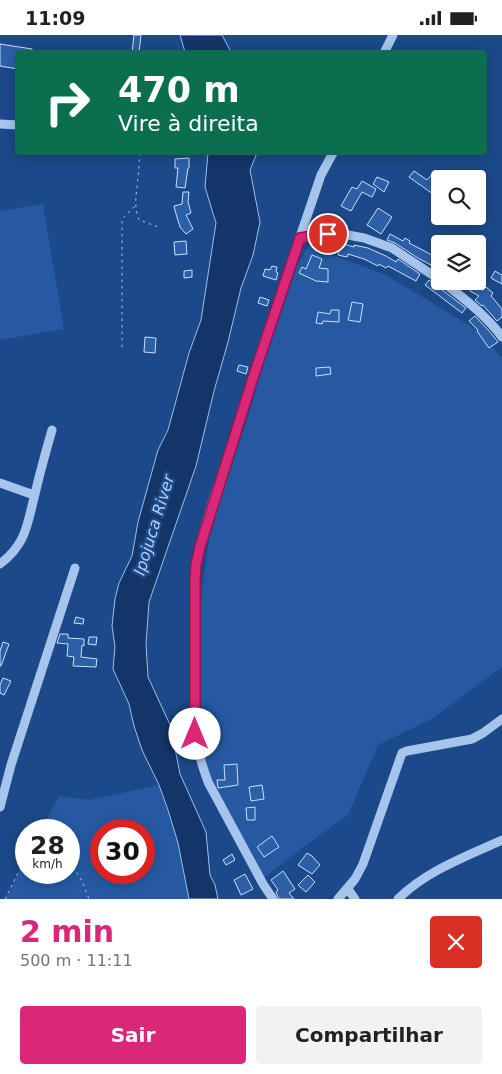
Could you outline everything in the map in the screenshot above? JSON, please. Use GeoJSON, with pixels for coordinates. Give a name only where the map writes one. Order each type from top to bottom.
{"type":"FeatureCollection","features":[{"type":"Feature","properties":{"kind":"street"},"geometry":{"type":"LineString","coordinates":[[386,50],[393,35]]}},
{"type":"Feature","properties":{"kind":"street"},"geometry":{"type":"LineString","coordinates":[[0,124],[15,125]]}},
{"type":"Feature","properties":{"kind":"street"},"geometry":{"type":"LineString","coordinates":[[273,899],[208,782],[198,751],[195,734],[196,565],[205,528],[252,381],[321,175],[332,155]]}},
{"type":"Feature","properties":{"kind":"street"},"geometry":{"type":"LineString","coordinates":[[300,238],[328,234],[364,238],[392,248],[431,274]]}},
{"type":"Feature","properties":{"kind":"street"},"geometry":{"type":"LineString","coordinates":[[454,290],[483,316],[502,337]]}},
{"type":"Feature","properties":{"kind":"street"},"geometry":{"type":"LineString","coordinates":[[0,564],[11,555],[24,534],[52,430]]}},
{"type":"Feature","properties":{"kind":"street"},"geometry":{"type":"LineString","coordinates":[[0,483],[34,495]]}},
{"type":"Feature","properties":{"kind":"street"},"geometry":{"type":"LineString","coordinates":[[1,803],[10,765],[75,568]]}},
{"type":"Feature","properties":{"kind":"street"},"geometry":{"type":"LineString","coordinates":[[338,899],[348,889],[363,864],[402,753],[472,739],[502,719]]}},
{"type":"Feature","properties":{"kind":"street"},"geometry":{"type":"LineString","coordinates":[[398,899],[412,887],[436,872],[502,840]]}},
{"type":"Feature","properties":{"kind":"street"},"geometry":{"type":"LineString","coordinates":[[348,889],[356,899]]}},
{"type":"Feature","properties":{"kind":"path"},"geometry":{"type":"LineString","coordinates":[[140,155],[135,206],[139,220],[161,228]]}},
{"type":"Feature","properties":{"kind":"path"},"geometry":{"type":"LineString","coordinates":[[122,347],[122,219],[135,206]]}},
{"type":"Feature","properties":{"kind":"path"},"geometry":{"type":"LineString","coordinates":[[80,878],[88,899]]}},
{"type":"Feature","properties":{"kind":"path"},"geometry":{"type":"LineString","coordinates":[[5,899],[15,879]]}},
{"type":"Feature","properties":{"kind":"shaded area"},"geometry":{"type":"Polygon","coordinates":[[[43,204],[64,329],[0,340],[0,211],[43,204]]]}},
{"type":"Feature","properties":{"kind":"shaded area"},"geometry":{"type":"Polygon","coordinates":[[[308,246],[386,275],[475,329],[502,358],[502,667],[430,720],[378,745],[348,815],[263,879],[207,776],[194,730],[202,590],[211,526],[246,423],[286,287],[308,246]]]}},
{"type":"Feature","properties":{"kind":"shaded area"},"geometry":{"type":"Polygon","coordinates":[[[159,785],[178,842],[189,899],[5,899],[15,879],[15,884],[80,884],[80,819],[47,819],[59,796],[89,800],[159,785]]]}},
{"type":"Feature","properties":{"kind":"water"},"geometry":{"type":"Polygon","coordinates":[[[180,35],[222,35],[230,50],[184,50],[180,35]]]}},
{"type":"Feature","properties":{"kind":"water","name":"Ipojuca River"},"geometry":{"type":"Polygon","coordinates":[[[208,155],[256,155],[250,170],[260,222],[253,255],[241,288],[196,466],[149,602],[146,644],[148,677],[171,727],[180,774],[206,832],[210,875],[215,885],[218,899],[189,899],[178,843],[168,810],[159,785],[142,750],[129,704],[113,669],[115,647],[112,626],[119,583],[132,556],[138,522],[158,450],[168,430],[189,353],[201,320],[216,223],[205,187],[208,155]]]}},
{"type":"Feature","properties":{"kind":"building"},"geometry":{"type":"Polygon","coordinates":[[[134,35],[141,35],[139,50],[132,50],[134,35]]]}},
{"type":"Feature","properties":{"kind":"building"},"geometry":{"type":"Polygon","coordinates":[[[0,44],[32,49],[15,50],[15,68],[0,66],[0,44]]]}},
{"type":"Feature","properties":{"kind":"building"},"geometry":{"type":"Polygon","coordinates":[[[189,158],[185,188],[176,187],[178,168],[175,168],[175,159],[189,158]]]}},
{"type":"Feature","properties":{"kind":"building"},"geometry":{"type":"Polygon","coordinates":[[[414,171],[427,180],[431,175],[431,193],[409,177],[414,171]]]}},
{"type":"Feature","properties":{"kind":"building"},"geometry":{"type":"Polygon","coordinates":[[[377,177],[389,182],[384,192],[373,184],[377,177]]]}},
{"type":"Feature","properties":{"kind":"building"},"geometry":{"type":"Polygon","coordinates":[[[362,181],[376,189],[372,197],[362,192],[351,211],[341,206],[352,187],[357,189],[362,181]]]}},
{"type":"Feature","properties":{"kind":"building"},"geometry":{"type":"Polygon","coordinates":[[[183,192],[189,192],[188,202],[191,213],[186,215],[193,229],[186,234],[180,227],[174,206],[182,204],[183,192]]]}},
{"type":"Feature","properties":{"kind":"building"},"geometry":{"type":"Polygon","coordinates":[[[378,208],[392,217],[381,234],[367,225],[378,208]]]}},
{"type":"Feature","properties":{"kind":"building"},"geometry":{"type":"Polygon","coordinates":[[[390,234],[403,241],[405,238],[410,241],[409,243],[431,254],[431,265],[395,243],[387,240],[390,234]]]}},
{"type":"Feature","properties":{"kind":"building"},"geometry":{"type":"Polygon","coordinates":[[[186,241],[187,254],[175,255],[174,242],[186,241]]]}},
{"type":"Feature","properties":{"kind":"building"},"geometry":{"type":"Polygon","coordinates":[[[333,241],[354,247],[354,245],[368,248],[396,262],[398,259],[420,274],[416,281],[388,266],[386,268],[379,264],[378,266],[348,254],[347,257],[338,255],[340,249],[331,248],[333,241]]]}},
{"type":"Feature","properties":{"kind":"building"},"geometry":{"type":"Polygon","coordinates":[[[326,243],[327,251],[320,252],[319,244],[326,243]]]}},
{"type":"Feature","properties":{"kind":"building"},"geometry":{"type":"Polygon","coordinates":[[[312,255],[322,259],[319,268],[328,269],[328,282],[316,281],[299,273],[302,267],[306,269],[312,255]]]}},
{"type":"Feature","properties":{"kind":"building"},"geometry":{"type":"Polygon","coordinates":[[[272,266],[277,267],[276,280],[263,276],[265,269],[270,270],[272,266]]]}},
{"type":"Feature","properties":{"kind":"building"},"geometry":{"type":"Polygon","coordinates":[[[192,270],[192,277],[184,278],[184,271],[192,270]]]}},
{"type":"Feature","properties":{"kind":"building"},"geometry":{"type":"Polygon","coordinates":[[[495,271],[502,275],[502,284],[491,278],[495,271]]]}},
{"type":"Feature","properties":{"kind":"building"},"geometry":{"type":"Polygon","coordinates":[[[429,280],[431,282],[431,290],[425,285],[429,280]]]}},
{"type":"Feature","properties":{"kind":"building"},"geometry":{"type":"Polygon","coordinates":[[[486,287],[493,293],[491,296],[502,309],[502,317],[497,321],[483,305],[475,300],[479,296],[470,291],[486,290],[486,287]]]}},
{"type":"Feature","properties":{"kind":"building"},"geometry":{"type":"Polygon","coordinates":[[[432,290],[442,290],[466,308],[462,313],[432,290]]]}},
{"type":"Feature","properties":{"kind":"building"},"geometry":{"type":"Polygon","coordinates":[[[260,297],[269,300],[267,306],[258,303],[260,297]]]}},
{"type":"Feature","properties":{"kind":"building"},"geometry":{"type":"Polygon","coordinates":[[[352,302],[363,304],[360,322],[348,320],[352,302]]]}},
{"type":"Feature","properties":{"kind":"building"},"geometry":{"type":"Polygon","coordinates":[[[331,310],[339,310],[339,322],[323,321],[322,324],[316,323],[318,312],[330,314],[331,310]]]}},
{"type":"Feature","properties":{"kind":"building"},"geometry":{"type":"Polygon","coordinates":[[[475,316],[498,342],[489,348],[478,330],[469,321],[475,316]]]}},
{"type":"Feature","properties":{"kind":"building"},"geometry":{"type":"Polygon","coordinates":[[[145,337],[156,338],[155,353],[144,352],[145,337]]]}},
{"type":"Feature","properties":{"kind":"building"},"geometry":{"type":"Polygon","coordinates":[[[239,365],[248,367],[246,374],[237,371],[239,365]]]}},
{"type":"Feature","properties":{"kind":"building"},"geometry":{"type":"Polygon","coordinates":[[[330,367],[331,374],[316,376],[316,368],[330,367]]]}},
{"type":"Feature","properties":{"kind":"building"},"geometry":{"type":"Polygon","coordinates":[[[76,617],[84,619],[83,624],[74,623],[76,617]]]}},
{"type":"Feature","properties":{"kind":"building"},"geometry":{"type":"Polygon","coordinates":[[[60,634],[68,634],[68,638],[84,639],[81,657],[97,659],[96,667],[73,666],[74,657],[67,656],[68,644],[57,643],[60,634]]]}},
{"type":"Feature","properties":{"kind":"building"},"geometry":{"type":"Polygon","coordinates":[[[89,637],[97,637],[96,645],[88,644],[89,637]]]}},
{"type":"Feature","properties":{"kind":"building"},"geometry":{"type":"Polygon","coordinates":[[[3,642],[9,644],[0,666],[0,651],[3,642]]]}},
{"type":"Feature","properties":{"kind":"building"},"geometry":{"type":"Polygon","coordinates":[[[3,678],[11,681],[4,695],[0,693],[0,685],[3,678]]]}},
{"type":"Feature","properties":{"kind":"building"},"geometry":{"type":"Polygon","coordinates":[[[237,764],[238,785],[218,788],[217,780],[225,780],[224,765],[237,764]]]}},
{"type":"Feature","properties":{"kind":"building"},"geometry":{"type":"Polygon","coordinates":[[[262,785],[264,799],[251,801],[249,787],[262,785]]]}},
{"type":"Feature","properties":{"kind":"building"},"geometry":{"type":"Polygon","coordinates":[[[255,807],[255,820],[247,820],[246,808],[255,807]]]}},
{"type":"Feature","properties":{"kind":"building"},"geometry":{"type":"Polygon","coordinates":[[[272,836],[279,847],[264,857],[257,847],[272,836]]]}},
{"type":"Feature","properties":{"kind":"building"},"geometry":{"type":"Polygon","coordinates":[[[307,853],[320,865],[312,874],[298,865],[307,853]]]}},
{"type":"Feature","properties":{"kind":"building"},"geometry":{"type":"Polygon","coordinates":[[[232,854],[235,860],[226,865],[223,860],[232,854]]]}},
{"type":"Feature","properties":{"kind":"building"},"geometry":{"type":"Polygon","coordinates":[[[283,871],[295,889],[289,893],[294,899],[279,899],[276,892],[278,890],[271,880],[283,871]]]}},
{"type":"Feature","properties":{"kind":"building"},"geometry":{"type":"Polygon","coordinates":[[[245,874],[253,889],[241,895],[234,880],[245,874]]]}},
{"type":"Feature","properties":{"kind":"building"},"geometry":{"type":"Polygon","coordinates":[[[308,875],[315,882],[306,892],[298,885],[308,875]]]}},
{"type":"Feature","properties":{"kind":"route"},"geometry":{"type":"LineString","coordinates":[[195,734],[195,582],[196,565],[205,528],[300,238],[328,234]]}}]}
